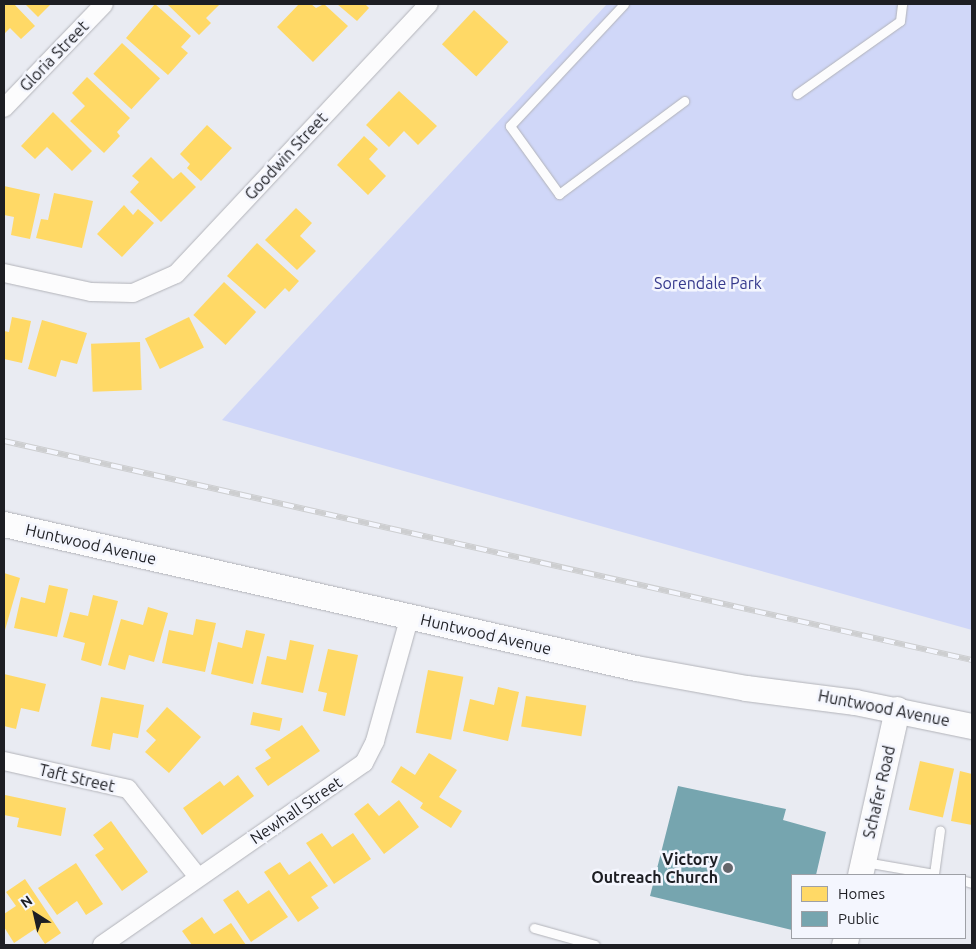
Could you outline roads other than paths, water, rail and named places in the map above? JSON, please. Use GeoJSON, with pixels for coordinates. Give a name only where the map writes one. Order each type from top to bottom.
{"type":"FeatureCollection","features":[{"type":"Feature","properties":{"kind":"street","name":"Gloria Street"},"geometry":{"type":"LineString","coordinates":[[4,108],[104,4]]}},
{"type":"Feature","properties":{"kind":"street","name":"Goodwin Street"},"geometry":{"type":"LineString","coordinates":[[4,274],[91,292],[133,293],[176,274],[429,4]]}},
{"type":"Feature","properties":{"kind":"street","name":"Huntwood Avenue"},"geometry":{"type":"LineString","coordinates":[[4,524],[691,679],[897,709],[972,726]]}},
{"type":"Feature","properties":{"kind":"street","name":"Newhall Street"},"geometry":{"type":"LineString","coordinates":[[102,945],[364,763],[375,741],[410,616]]}},
{"type":"Feature","properties":{"kind":"street","name":"Schafer Road"},"geometry":{"type":"LineString","coordinates":[[861,868],[897,709]]}},
{"type":"Feature","properties":{"kind":"street","name":"Taft Street"},"geometry":{"type":"LineString","coordinates":[[4,761],[128,789],[198,877]]}},
{"type":"Feature","properties":{"kind":"lane"},"geometry":{"type":"LineString","coordinates":[[624,4],[510,126],[559,194],[684,101]]}},
{"type":"Feature","properties":{"kind":"lane"},"geometry":{"type":"LineString","coordinates":[[797,94],[900,21],[902,4]]}},
{"type":"Feature","properties":{"kind":"lane"},"geometry":{"type":"LineString","coordinates":[[937,874],[940,830]]}},
{"type":"Feature","properties":{"kind":"lane"},"geometry":{"type":"LineString","coordinates":[[861,868],[926,874]]}},
{"type":"Feature","properties":{"kind":"lane"},"geometry":{"type":"LineString","coordinates":[[534,928],[596,945]]}},
{"type":"Feature","properties":{"kind":"railway"},"geometry":{"type":"LineString","coordinates":[[4,441],[972,660]]}},
{"type":"Feature","properties":{"kind":"place","name":"Victory Outreach Church"},"geometry":{"type":"Point","coordinates":[728,868]}},
{"type":"Feature","properties":{"kind":"park label","name":"Sorendale Park"},"geometry":{"type":"Point","coordinates":[708,283]}}]}
